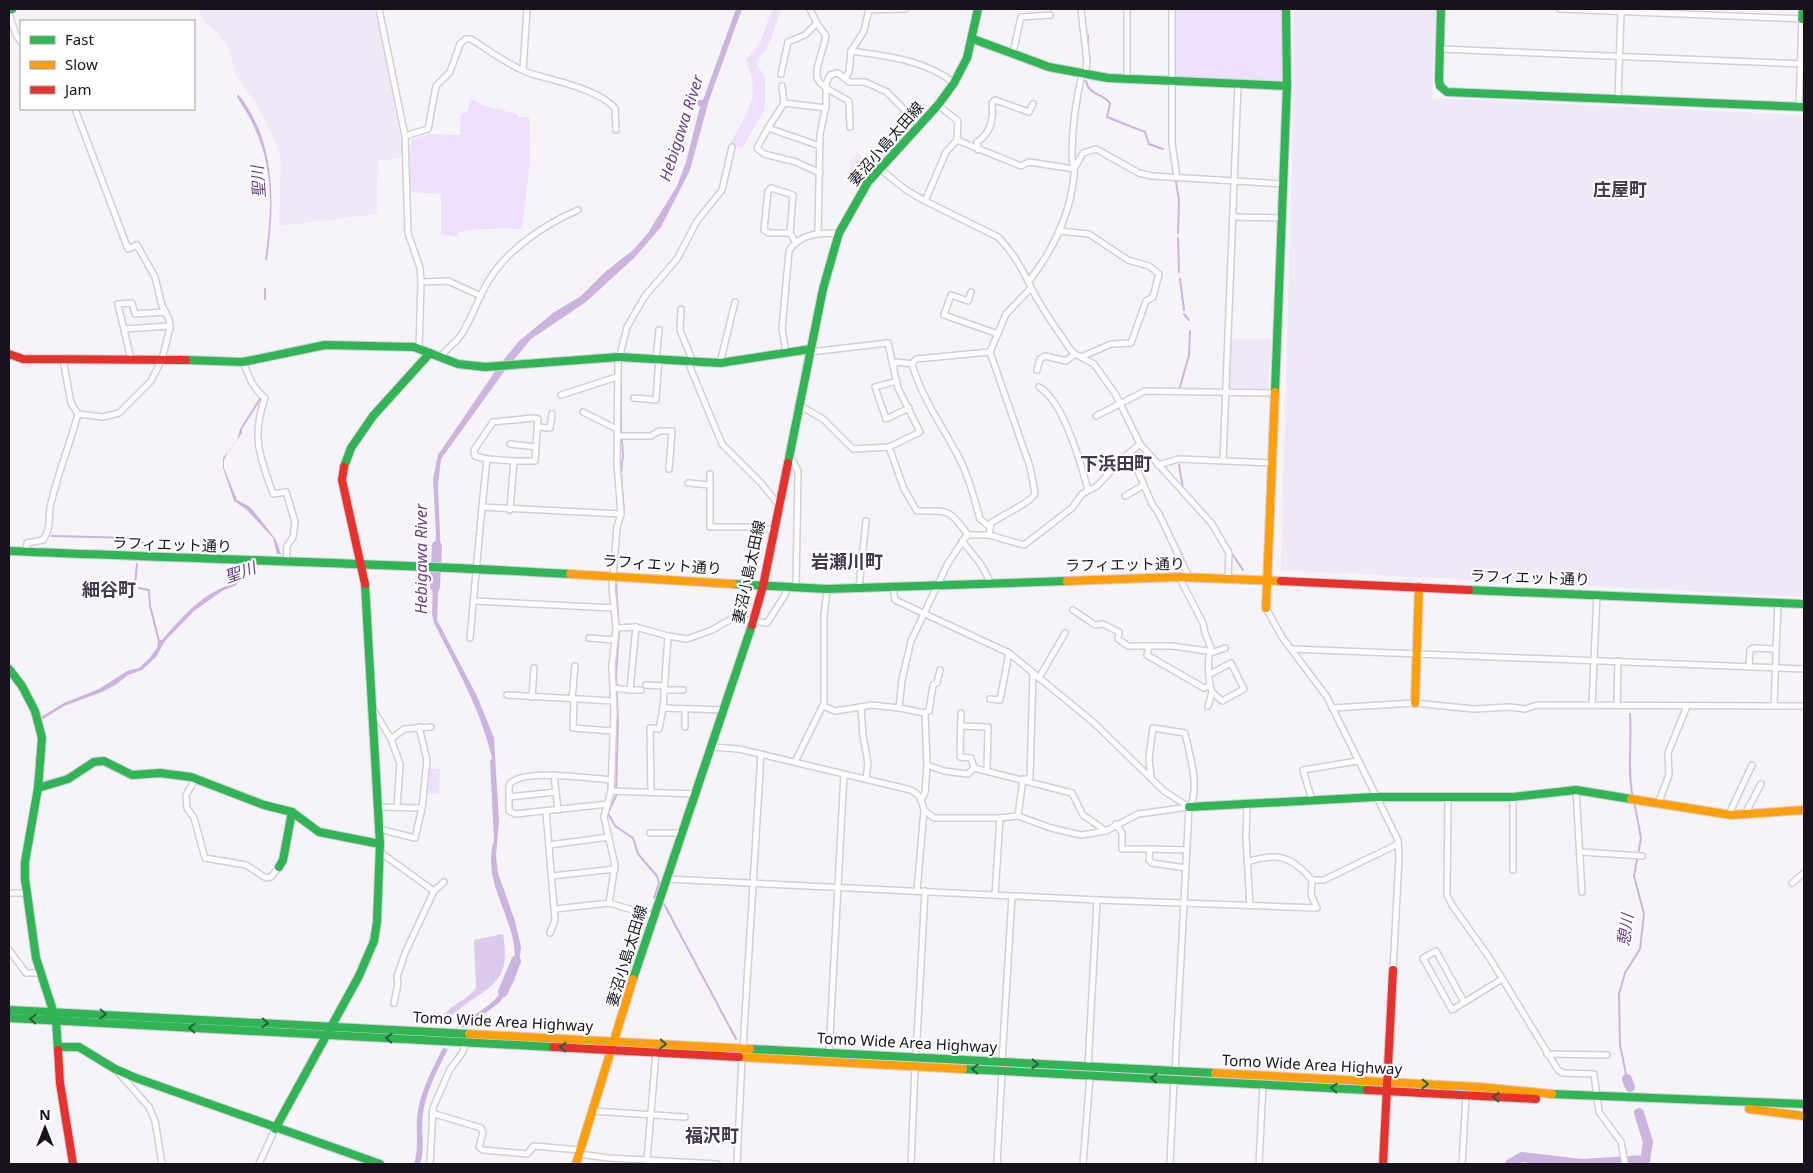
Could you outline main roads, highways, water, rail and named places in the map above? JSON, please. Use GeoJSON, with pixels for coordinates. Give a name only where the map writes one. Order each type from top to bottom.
{"type":"FeatureCollection","features":[{"type":"Feature","properties":{"kind":"main road","name":"妻沼小島太田線"},"geometry":{"type":"LineString","coordinates":[[576,1164],[653,916],[712,747],[753,621],[762,586],[826,275],[839,233],[859,195],[879,168],[938,105],[954,83],[967,58],[973,39],[978,9]]}},
{"type":"Feature","properties":{"kind":"main road"},"geometry":{"type":"LineString","coordinates":[[1266,608],[1287,86],[1286,9]]}},
{"type":"Feature","properties":{"kind":"main road"},"geometry":{"type":"LineString","coordinates":[[1441,9],[1439,80],[1440,86],[1447,92],[1802,106]]}},
{"type":"Feature","properties":{"kind":"main road"},"geometry":{"type":"LineString","coordinates":[[1803,9],[1803,19]]}},
{"type":"Feature","properties":{"kind":"main road"},"geometry":{"type":"LineString","coordinates":[[973,39],[1049,67],[1083,74],[1127,79],[1287,86]]}},
{"type":"Feature","properties":{"kind":"main road"},"geometry":{"type":"LineString","coordinates":[[9,354],[23,359],[162,358],[244,362],[317,345],[419,348],[441,358],[469,366],[489,367],[619,357],[720,363],[786,352],[811,350]]}},
{"type":"Feature","properties":{"kind":"main road"},"geometry":{"type":"LineString","coordinates":[[275,1129],[333,1027],[374,941],[380,848],[367,595],[342,480],[342,468],[351,448],[380,408],[426,361],[430,353]]}},
{"type":"Feature","properties":{"kind":"main road","name":"ラフィエット通り"},"geometry":{"type":"LineString","coordinates":[[9,551],[286,563],[477,568],[827,589],[1189,577],[1804,604]]}},
{"type":"Feature","properties":{"kind":"main road"},"geometry":{"type":"LineString","coordinates":[[1415,703],[1419,587]]}},
{"type":"Feature","properties":{"kind":"main road"},"geometry":{"type":"LineString","coordinates":[[9,670],[28,697],[39,725],[42,752],[38,788],[25,862],[27,893],[36,958],[55,1016],[59,1047],[60,1083],[73,1164]]}},
{"type":"Feature","properties":{"kind":"main road"},"geometry":{"type":"LineString","coordinates":[[38,788],[68,779],[94,762],[104,761],[132,775],[169,774],[196,778],[264,805],[292,812],[318,832],[380,848]]}},
{"type":"Feature","properties":{"kind":"main road"},"geometry":{"type":"LineString","coordinates":[[1189,808],[1375,797],[1513,797],[1576,790],[1729,814],[1745,815],[1804,810]]}},
{"type":"Feature","properties":{"kind":"main road"},"geometry":{"type":"LineString","coordinates":[[279,867],[283,860],[292,812]]}},
{"type":"Feature","properties":{"kind":"main road"},"geometry":{"type":"LineString","coordinates":[[1383,1164],[1393,970]]}},
{"type":"Feature","properties":{"kind":"main road","name":"Tomo Wide Area Highway"},"geometry":{"type":"LineString","coordinates":[[9,1010],[55,1016],[328,1035],[742,1052],[915,1066],[1090,1076],[1175,1075],[1388,1087],[1466,1095],[1804,1104]]}},
{"type":"Feature","properties":{"kind":"main road","name":"Tomo Wide Area Highway"},"geometry":{"type":"LineString","coordinates":[[9,1018],[55,1016],[443,1032],[613,1046],[656,1052],[829,1053],[916,1057],[1088,1066],[1262,1085],[1479,1087],[1597,1099],[1804,1111]]}},
{"type":"Feature","properties":{"kind":"main road"},"geometry":{"type":"LineString","coordinates":[[59,1047],[79,1047],[115,1069],[275,1129],[380,1164]]}},
{"type":"Feature","properties":{"kind":"main road"},"geometry":{"type":"LineString","coordinates":[[1766,1103],[1804,1100]]}},
{"type":"Feature","properties":{"kind":"main road"},"geometry":{"type":"LineString","coordinates":[[1750,1109],[1804,1116]]}},
{"type":"Feature","properties":{"kind":"waterway"},"geometry":{"type":"LineString","coordinates":[[1088,35],[1088,43]]}},
{"type":"Feature","properties":{"kind":"waterway"},"geometry":{"type":"LineString","coordinates":[[1089,70],[1090,58]]}},
{"type":"Feature","properties":{"kind":"waterway"},"geometry":{"type":"LineString","coordinates":[[1086,81],[1093,92],[1104,97],[1110,103],[1107,117],[1145,132],[1149,144],[1163,149]]}},
{"type":"Feature","properties":{"kind":"waterway"},"geometry":{"type":"LineString","coordinates":[[1176,182],[1179,200],[1178,233]]}},
{"type":"Feature","properties":{"kind":"waterway"},"geometry":{"type":"LineString","coordinates":[[1178,238],[1179,272]]}},
{"type":"Feature","properties":{"kind":"waterway"},"geometry":{"type":"LineString","coordinates":[[1180,279],[1184,310]]}},
{"type":"Feature","properties":{"kind":"waterway","name":"聖川"},"geometry":{"type":"LineString","coordinates":[[265,289],[265,299]]}},
{"type":"Feature","properties":{"kind":"waterway"},"geometry":{"type":"LineString","coordinates":[[1184,314],[1189,320]]}},
{"type":"Feature","properties":{"kind":"waterway"},"geometry":{"type":"LineString","coordinates":[[1180,387],[1189,355],[1190,331]]}},
{"type":"Feature","properties":{"kind":"waterway"},"geometry":{"type":"LineString","coordinates":[[616,575],[619,530],[624,513],[621,472],[623,455],[621,364]]}},
{"type":"Feature","properties":{"kind":"waterway"},"geometry":{"type":"LineString","coordinates":[[1179,465],[1183,488]]}},
{"type":"Feature","properties":{"kind":"waterway"},"geometry":{"type":"LineString","coordinates":[[52,536],[135,538],[148,546]]}},
{"type":"Feature","properties":{"kind":"waterway","name":"Hebigawa River"},"geometry":{"type":"LineString","coordinates":[[435,587],[437,546]]}},
{"type":"Feature","properties":{"kind":"waterway"},"geometry":{"type":"LineString","coordinates":[[1233,555],[1243,570]]}},
{"type":"Feature","properties":{"kind":"waterway"},"geometry":{"type":"LineString","coordinates":[[135,585],[137,564]]}},
{"type":"Feature","properties":{"kind":"waterway"},"geometry":{"type":"LineString","coordinates":[[616,579],[619,633],[616,675],[618,721],[616,796],[608,813],[615,826],[633,838],[638,854],[657,876],[659,883],[654,898]]}},
{"type":"Feature","properties":{"kind":"waterway"},"geometry":{"type":"LineString","coordinates":[[139,588],[149,590],[150,606],[159,641]]}},
{"type":"Feature","properties":{"kind":"waterway","name":"聖川"},"geometry":{"type":"LineString","coordinates":[[152,656],[158,648]]}},
{"type":"Feature","properties":{"kind":"waterway","name":"憩川"},"geometry":{"type":"LineString","coordinates":[[1630,714],[1630,778],[1633,797]]}},
{"type":"Feature","properties":{"kind":"waterway","name":"憩川"},"geometry":{"type":"LineString","coordinates":[[1627,1079],[1620,1045],[1619,994],[1625,973],[1640,949],[1644,914],[1634,876],[1641,838],[1634,801]]}},
{"type":"Feature","properties":{"kind":"waterway"},"geometry":{"type":"LineString","coordinates":[[664,904],[736,1039]]}},
{"type":"Feature","properties":{"kind":"waterway","name":"Hebigawa River"},"geometry":{"type":"LineString","coordinates":[[503,992],[516,961]]}},
{"type":"Feature","properties":{"kind":"waterway","name":"憩川"},"geometry":{"type":"LineString","coordinates":[[1627,1079],[1630,1087]]}},
{"type":"Feature","properties":{"kind":"waterway","name":"憩川"},"geometry":{"type":"LineString","coordinates":[[1510,1164],[1522,1157],[1582,1164],[1645,1160],[1648,1142],[1639,1113]]}},
{"type":"Feature","properties":{"kind":"district","name":"庄屋町"},"geometry":{"type":"Point","coordinates":[1620,190]}},
{"type":"Feature","properties":{"kind":"district","name":"下浜田町"},"geometry":{"type":"Point","coordinates":[1116,464]}},
{"type":"Feature","properties":{"kind":"district","name":"岩瀬川町"},"geometry":{"type":"Point","coordinates":[847,562]}},
{"type":"Feature","properties":{"kind":"district","name":"細谷町"},"geometry":{"type":"Point","coordinates":[109,590]}},
{"type":"Feature","properties":{"kind":"district","name":"福沢町"},"geometry":{"type":"Point","coordinates":[712,1136]}}]}
